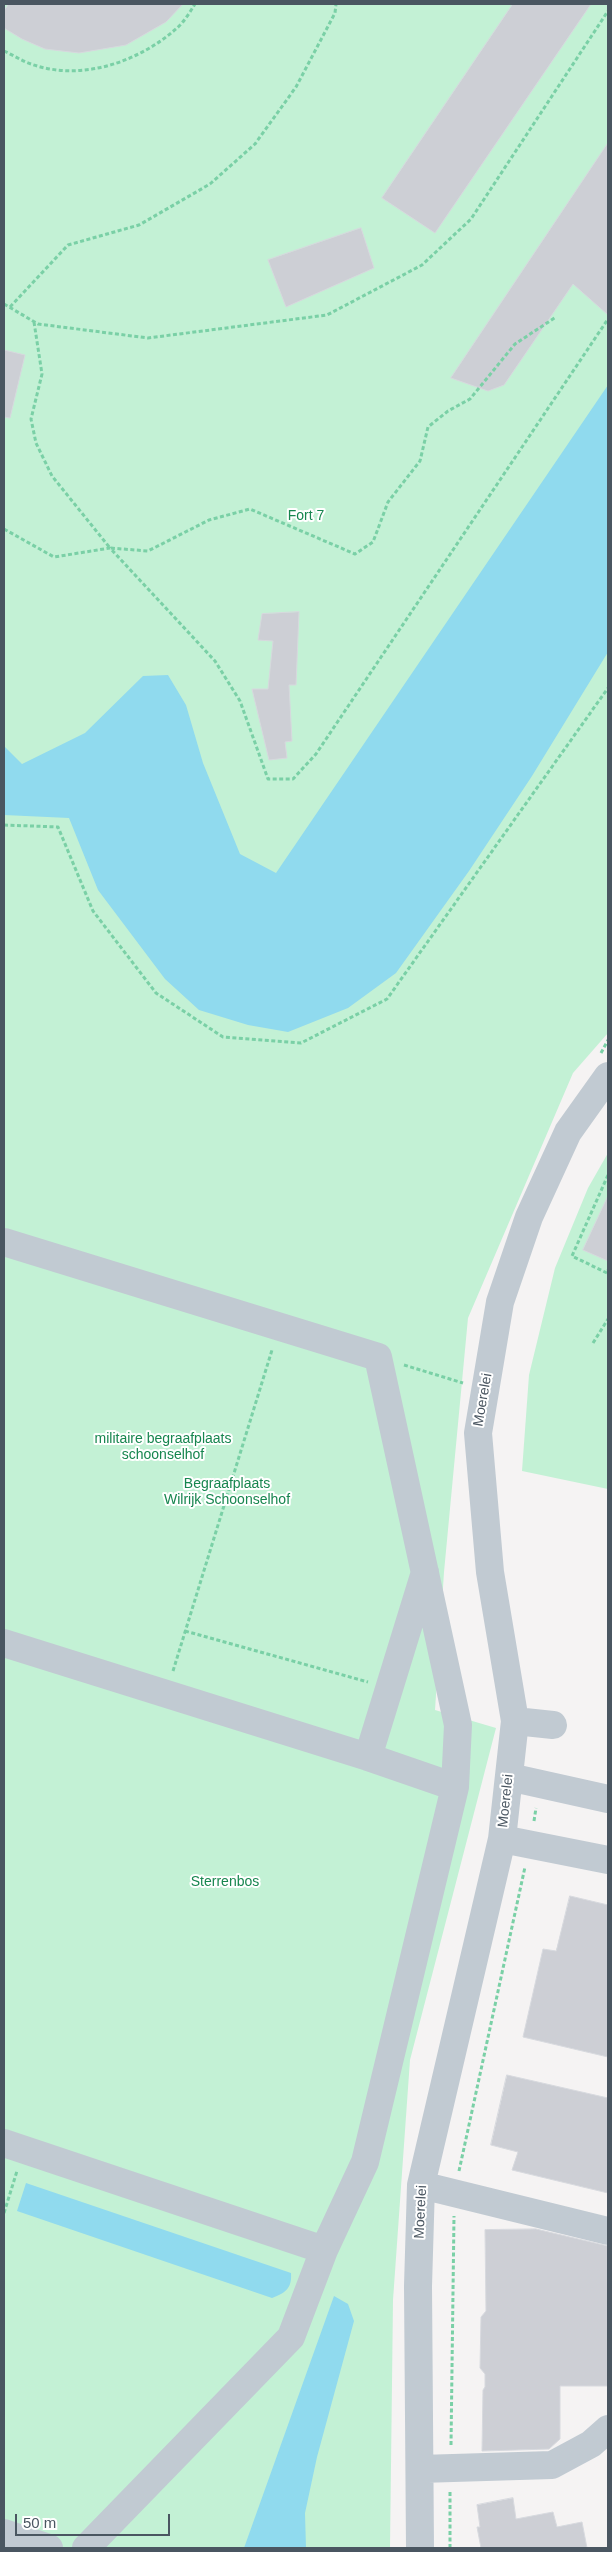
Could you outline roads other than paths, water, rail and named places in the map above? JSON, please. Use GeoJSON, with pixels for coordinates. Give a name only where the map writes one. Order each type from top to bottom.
{"type":"FeatureCollection","features":[{"type":"Feature","properties":{"kind":"street","name":"Moerelei"},"geometry":{"type":"LineString","coordinates":[[420,2548],[418,2286],[421,2185],[502,1839],[515,1722],[490,1572],[478,1433],[500,1302],[529,1217],[568,1132],[608,1076]]}},
{"type":"Feature","properties":{"kind":"street"},"geometry":{"type":"LineString","coordinates":[[4,1242],[378,1357],[458,1726],[455,1788],[365,2162],[324,2250],[291,2338],[86,2548]]}},
{"type":"Feature","properties":{"kind":"street"},"geometry":{"type":"LineString","coordinates":[[368,1757],[425,1570]]}},
{"type":"Feature","properties":{"kind":"street"},"geometry":{"type":"LineString","coordinates":[[4,1643],[368,1757],[455,1788]]}},
{"type":"Feature","properties":{"kind":"street"},"geometry":{"type":"LineString","coordinates":[[515,1722],[553,1725]]}},
{"type":"Feature","properties":{"kind":"street"},"geometry":{"type":"LineString","coordinates":[[508,1777],[608,1800]]}},
{"type":"Feature","properties":{"kind":"street"},"geometry":{"type":"LineString","coordinates":[[502,1839],[608,1860]]}},
{"type":"Feature","properties":{"kind":"street"},"geometry":{"type":"LineString","coordinates":[[13,2146],[324,2250]]}},
{"type":"Feature","properties":{"kind":"street"},"geometry":{"type":"LineString","coordinates":[[421,2185],[608,2231]]}},
{"type":"Feature","properties":{"kind":"street"},"geometry":{"type":"LineString","coordinates":[[420,2469],[552,2465],[591,2444],[608,2429]]}},
{"type":"Feature","properties":{"kind":"street"},"geometry":{"type":"LineString","coordinates":[[4,2533],[49,2548]]}},
{"type":"Feature","properties":{"kind":"water"},"geometry":{"type":"Polygon","coordinates":[[[608,385],[608,652],[532,776],[469,871],[396,973],[348,1008],[288,1032],[248,1025],[199,1010],[165,979],[98,890],[69,818],[4,815],[4,746],[22,764],[85,733],[143,676],[168,675],[186,705],[203,763],[240,854],[276,873],[608,385]]]}},
{"type":"Feature","properties":{"kind":"water"},"geometry":{"type":"Polygon","coordinates":[[[26,2183],[291,2273],[289,2286],[284,2292],[272,2298],[17,2211],[26,2183]]]}},
{"type":"Feature","properties":{"kind":"water"},"geometry":{"type":"Polygon","coordinates":[[[334,2296],[348,2304],[354,2321],[317,2457],[305,2513],[306,2548],[244,2548],[334,2296]]]}},
{"type":"Feature","properties":{"kind":"park label","name":"Fort 7"},"geometry":{"type":"Point","coordinates":[306,516]}},
{"type":"Feature","properties":{"kind":"park label","name":"militaire begraafplaats schoonselhof"},"geometry":{"type":"Point","coordinates":[163,1448]}},
{"type":"Feature","properties":{"kind":"park label","name":"Begraafplaats Wilrijk Schoonselhof"},"geometry":{"type":"Point","coordinates":[227,1492]}},
{"type":"Feature","properties":{"kind":"park label","name":"Sterrenbos"},"geometry":{"type":"Point","coordinates":[225,1882]}}]}
